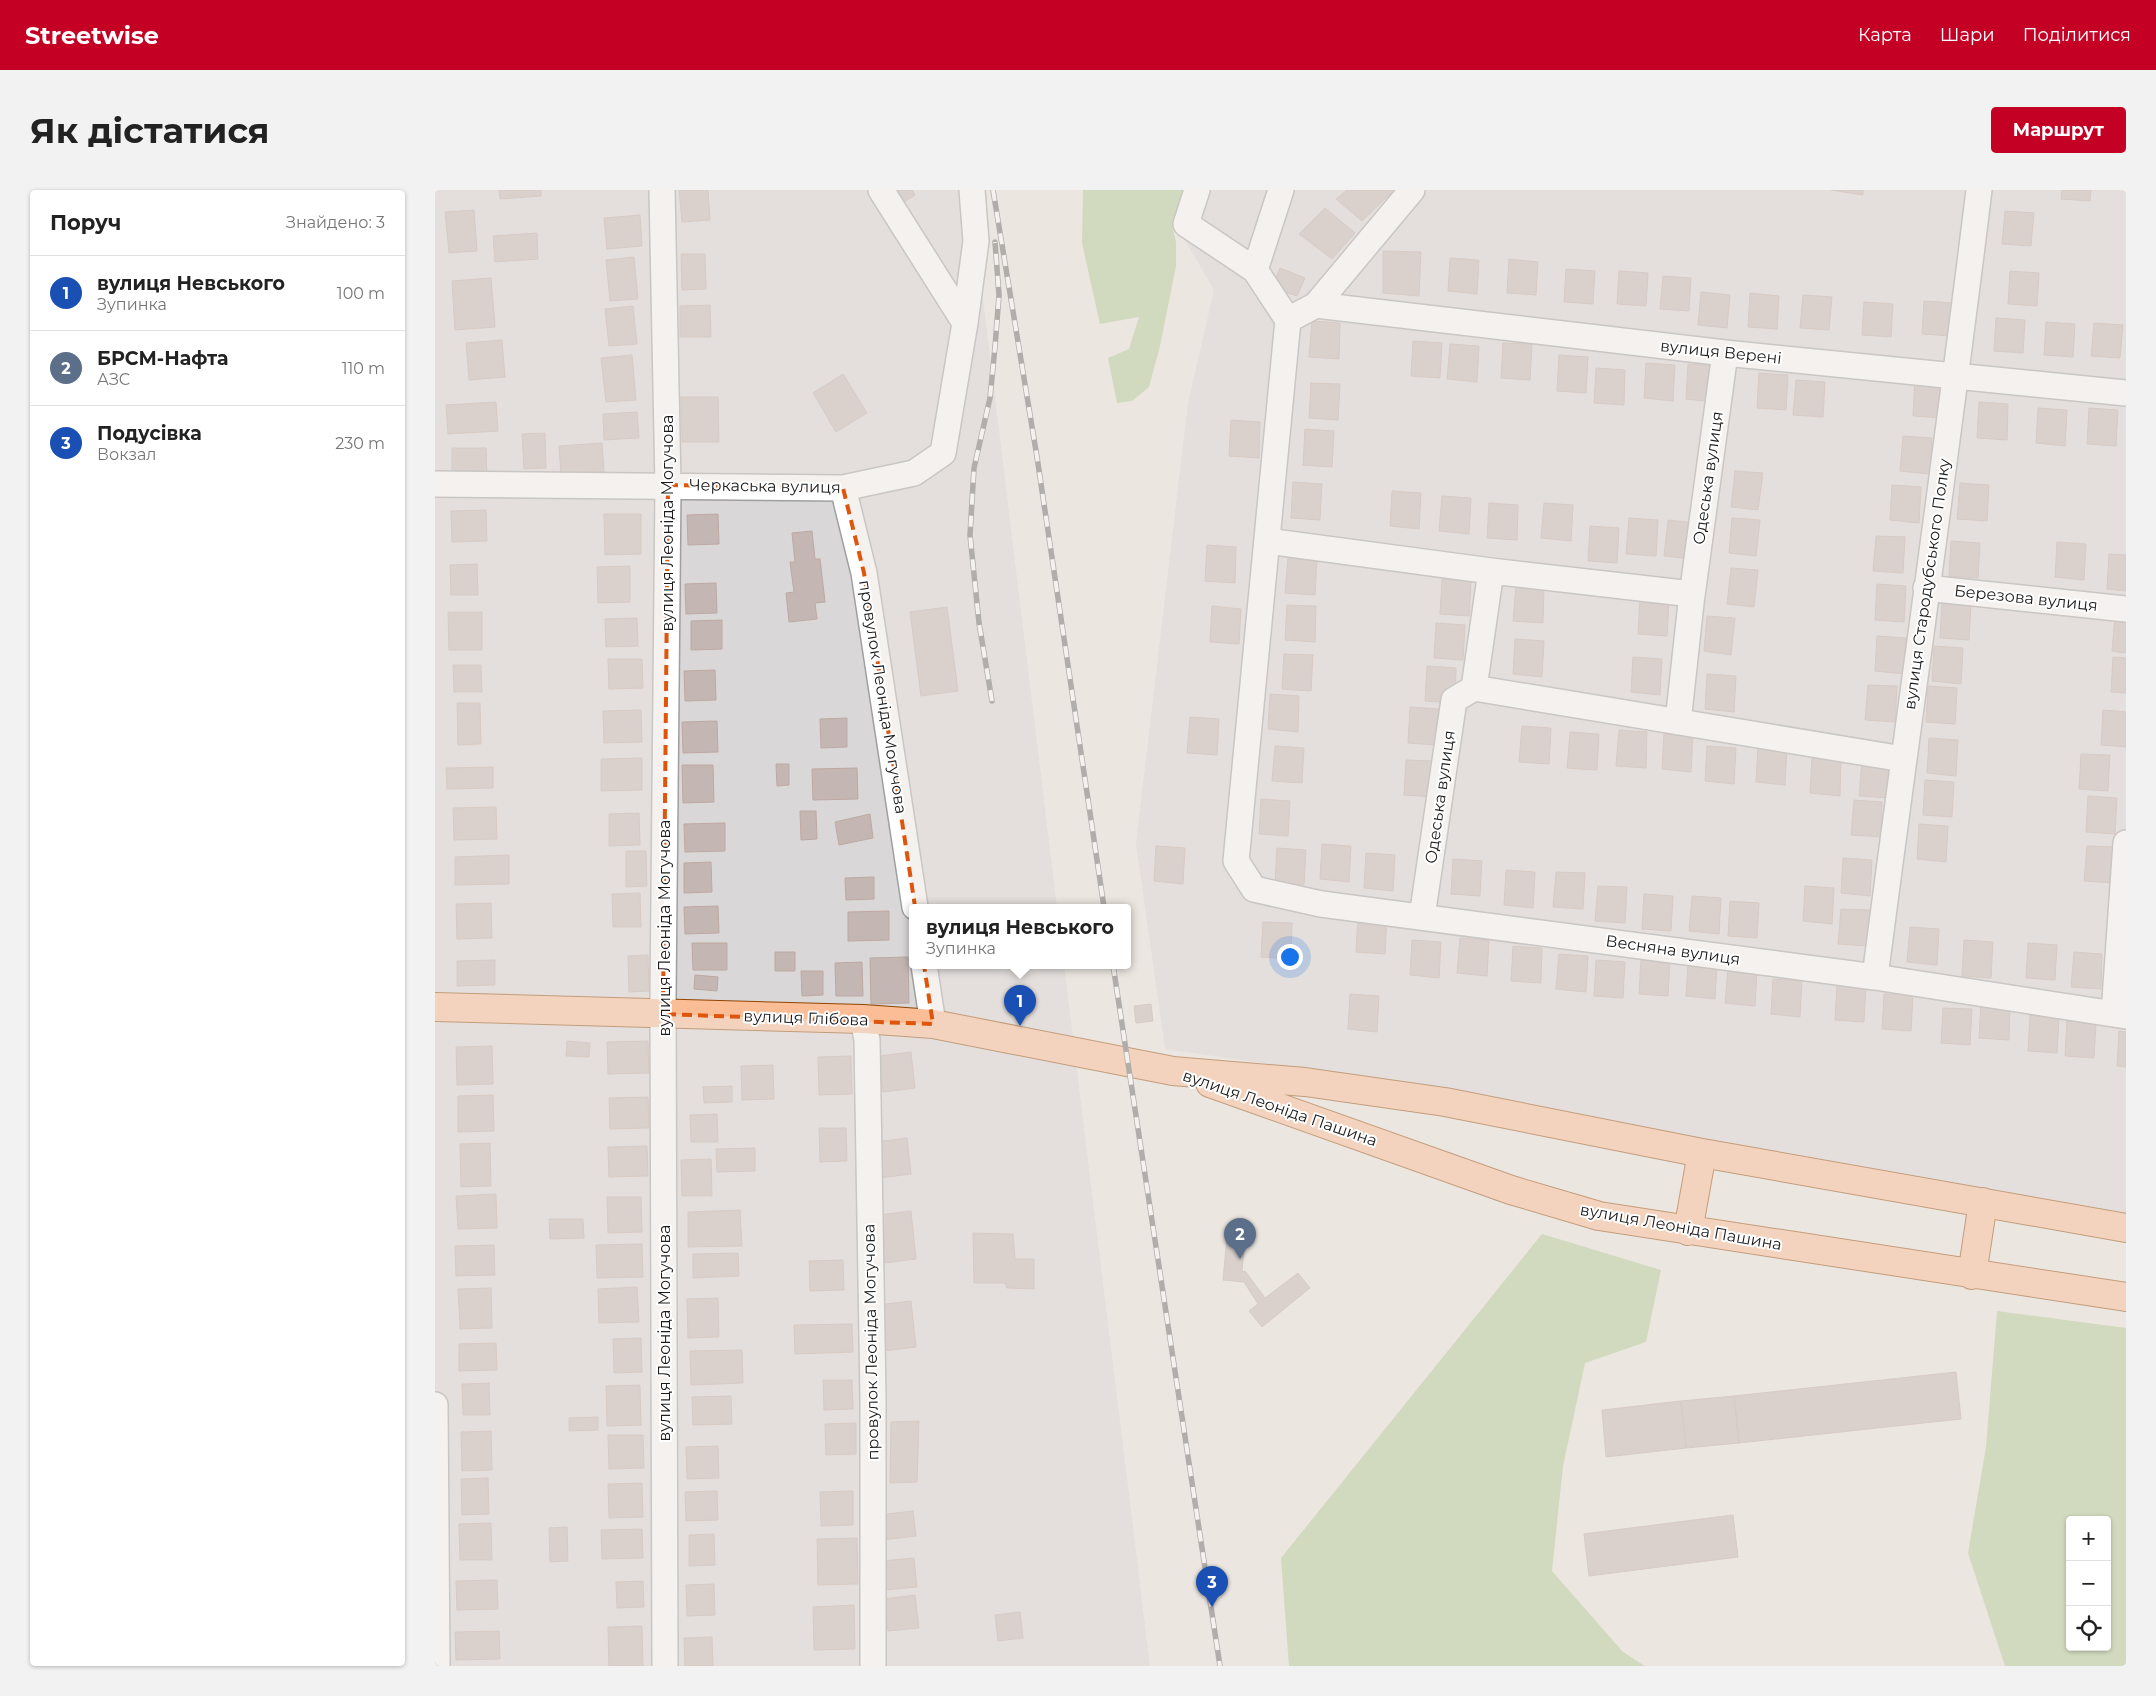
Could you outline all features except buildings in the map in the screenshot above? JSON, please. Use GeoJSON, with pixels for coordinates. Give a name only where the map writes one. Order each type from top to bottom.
{"type":"FeatureCollection","features":[{"type":"Feature","properties":{"kind":"main road","name":"вулиця Глібова"},"geometry":{"type":"LineString","coordinates":[[435,1007],[863,1019],[933,1024],[1173,1070]]}},
{"type":"Feature","properties":{"kind":"main road","name":"вулиця Леоніда Пашина"},"geometry":{"type":"LineString","coordinates":[[1173,1070],[1305,1082],[1445,1102],[1702,1153],[2126,1228]]}},
{"type":"Feature","properties":{"kind":"main road","name":"вулиця Леоніда Пашина"},"geometry":{"type":"LineString","coordinates":[[1173,1070],[1511,1190],[1599,1216],[2126,1297]]}},
{"type":"Feature","properties":{"kind":"main road"},"geometry":{"type":"LineString","coordinates":[[1688,1231],[1702,1153]]}},
{"type":"Feature","properties":{"kind":"main road"},"geometry":{"type":"LineString","coordinates":[[1972,1274],[1983,1202]]}},
{"type":"Feature","properties":{"kind":"street","name":"вулиця Леоніда Могучова"},"geometry":{"type":"LineString","coordinates":[[662,190],[668,485],[663,1014],[665,1666]]}},
{"type":"Feature","properties":{"kind":"street"},"geometry":{"type":"LineString","coordinates":[[881,190],[965,323]]}},
{"type":"Feature","properties":{"kind":"street"},"geometry":{"type":"LineString","coordinates":[[965,323],[976,241],[972,190]]}},
{"type":"Feature","properties":{"kind":"street"},"geometry":{"type":"LineString","coordinates":[[1197,190],[1185,224],[1255,270],[1288,320],[1268,541],[1491,571],[1692,594],[1691,604]]}},
{"type":"Feature","properties":{"kind":"street"},"geometry":{"type":"LineString","coordinates":[[1255,270],[1281,190]]}},
{"type":"Feature","properties":{"kind":"street"},"geometry":{"type":"LineString","coordinates":[[1288,320],[1316,305],[1412,190]]}},
{"type":"Feature","properties":{"kind":"street","name":"вулиця Стародубського Полку"},"geometry":{"type":"LineString","coordinates":[[1875,977],[1926,588],[1957,377],[1979,190]]}},
{"type":"Feature","properties":{"kind":"street","name":"вулиця Верені"},"geometry":{"type":"LineString","coordinates":[[1316,305],[1725,353],[2126,393]]}},
{"type":"Feature","properties":{"kind":"street","name":"Черкаська вулиця"},"geometry":{"type":"LineString","coordinates":[[435,484],[843,488],[914,473],[943,453],[965,323]]}},
{"type":"Feature","properties":{"kind":"street","name":"Одеська вулиця"},"geometry":{"type":"LineString","coordinates":[[1678,722],[1691,604],[1725,353]]}},
{"type":"Feature","properties":{"kind":"street","name":"провулок Леоніда Могучова"},"geometry":{"type":"LineString","coordinates":[[843,488],[864,573],[915,904]]}},
{"type":"Feature","properties":{"kind":"street","name":"Весняна вулиця"},"geometry":{"type":"LineString","coordinates":[[1268,541],[1236,861],[1254,888],[1321,904],[1875,977],[2120,1015]]}},
{"type":"Feature","properties":{"kind":"street"},"geometry":{"type":"LineString","coordinates":[[1491,571],[1474,688],[1903,759]]}},
{"type":"Feature","properties":{"kind":"street","name":"Березова вулиця"},"geometry":{"type":"LineString","coordinates":[[1926,588],[2126,609]]}},
{"type":"Feature","properties":{"kind":"street","name":"Одеська вулиця"},"geometry":{"type":"LineString","coordinates":[[1422,917],[1454,700],[1474,688]]}},
{"type":"Feature","properties":{"kind":"street"},"geometry":{"type":"LineString","coordinates":[[2120,1015],[2126,843]]}},
{"type":"Feature","properties":{"kind":"street"},"geometry":{"type":"LineString","coordinates":[[925,969],[933,1024]]}},
{"type":"Feature","properties":{"kind":"street","name":"провулок Леоніда Могучова"},"geometry":{"type":"LineString","coordinates":[[863,1019],[867,1040],[873,1398],[873,1666]]}},
{"type":"Feature","properties":{"kind":"street"},"geometry":{"type":"LineString","coordinates":[[435,1404],[437,1666]]}},
{"type":"Feature","properties":{"kind":"highlighted area"},"geometry":{"type":"Polygon","coordinates":[[[668,485],[843,488],[864,573],[933,1024],[663,1014],[668,485]]]}},
{"type":"Feature","properties":{"kind":"shaded area"},"geometry":{"type":"Polygon","coordinates":[[[435,190],[972,190],[976,241],[1057,904],[909,904],[909,969],[1064,969],[1150,1666],[435,1666],[435,190]]]}},
{"type":"Feature","properties":{"kind":"shaded area"},"geometry":{"type":"Polygon","coordinates":[[[1156,190],[2126,190],[2126,1219],[1399,1083],[1165,1049],[1136,843],[1188,403],[1214,290],[1156,190]]]}},
{"type":"Feature","properties":{"kind":"green space"},"geometry":{"type":"Polygon","coordinates":[[[1083,190],[1183,190],[1172,225],[1176,242],[1176,266],[1160,346],[1149,387],[1132,401],[1117,403],[1108,358],[1129,349],[1139,317],[1100,324],[1082,243],[1083,190]]]}},
{"type":"Feature","properties":{"kind":"green space"},"geometry":{"type":"Polygon","coordinates":[[[1542,1234],[1661,1270],[1646,1342],[1585,1363],[1563,1466],[1552,1571],[1623,1652],[1645,1666],[1289,1666],[1281,1558],[1542,1234]]]}},
{"type":"Feature","properties":{"kind":"green space"},"geometry":{"type":"Polygon","coordinates":[[[1997,1311],[2126,1328],[2126,1666],[2005,1666],[1968,1553],[1986,1447],[1997,1311]]]}},
{"type":"Feature","properties":{"kind":"railway"},"geometry":{"type":"LineString","coordinates":[[993,190],[1037,457],[1104,904]]}},
{"type":"Feature","properties":{"kind":"railway"},"geometry":{"type":"LineString","coordinates":[[992,701],[979,623],[970,535],[974,468],[990,398],[995,347],[999,295],[995,242]]}},
{"type":"Feature","properties":{"kind":"railway"},"geometry":{"type":"LineString","coordinates":[[1114,969],[1220,1666]]}},
{"type":"Feature","properties":{"kind":"place","name":"вулиця Невського"},"geometry":{"type":"Point","coordinates":[1020,1026]}},
{"type":"Feature","properties":{"kind":"place","name":"БРСМ-Нафта"},"geometry":{"type":"Point","coordinates":[1240,1259]}},
{"type":"Feature","properties":{"kind":"place","name":"Подусівка"},"geometry":{"type":"Point","coordinates":[1212,1607]}}]}
